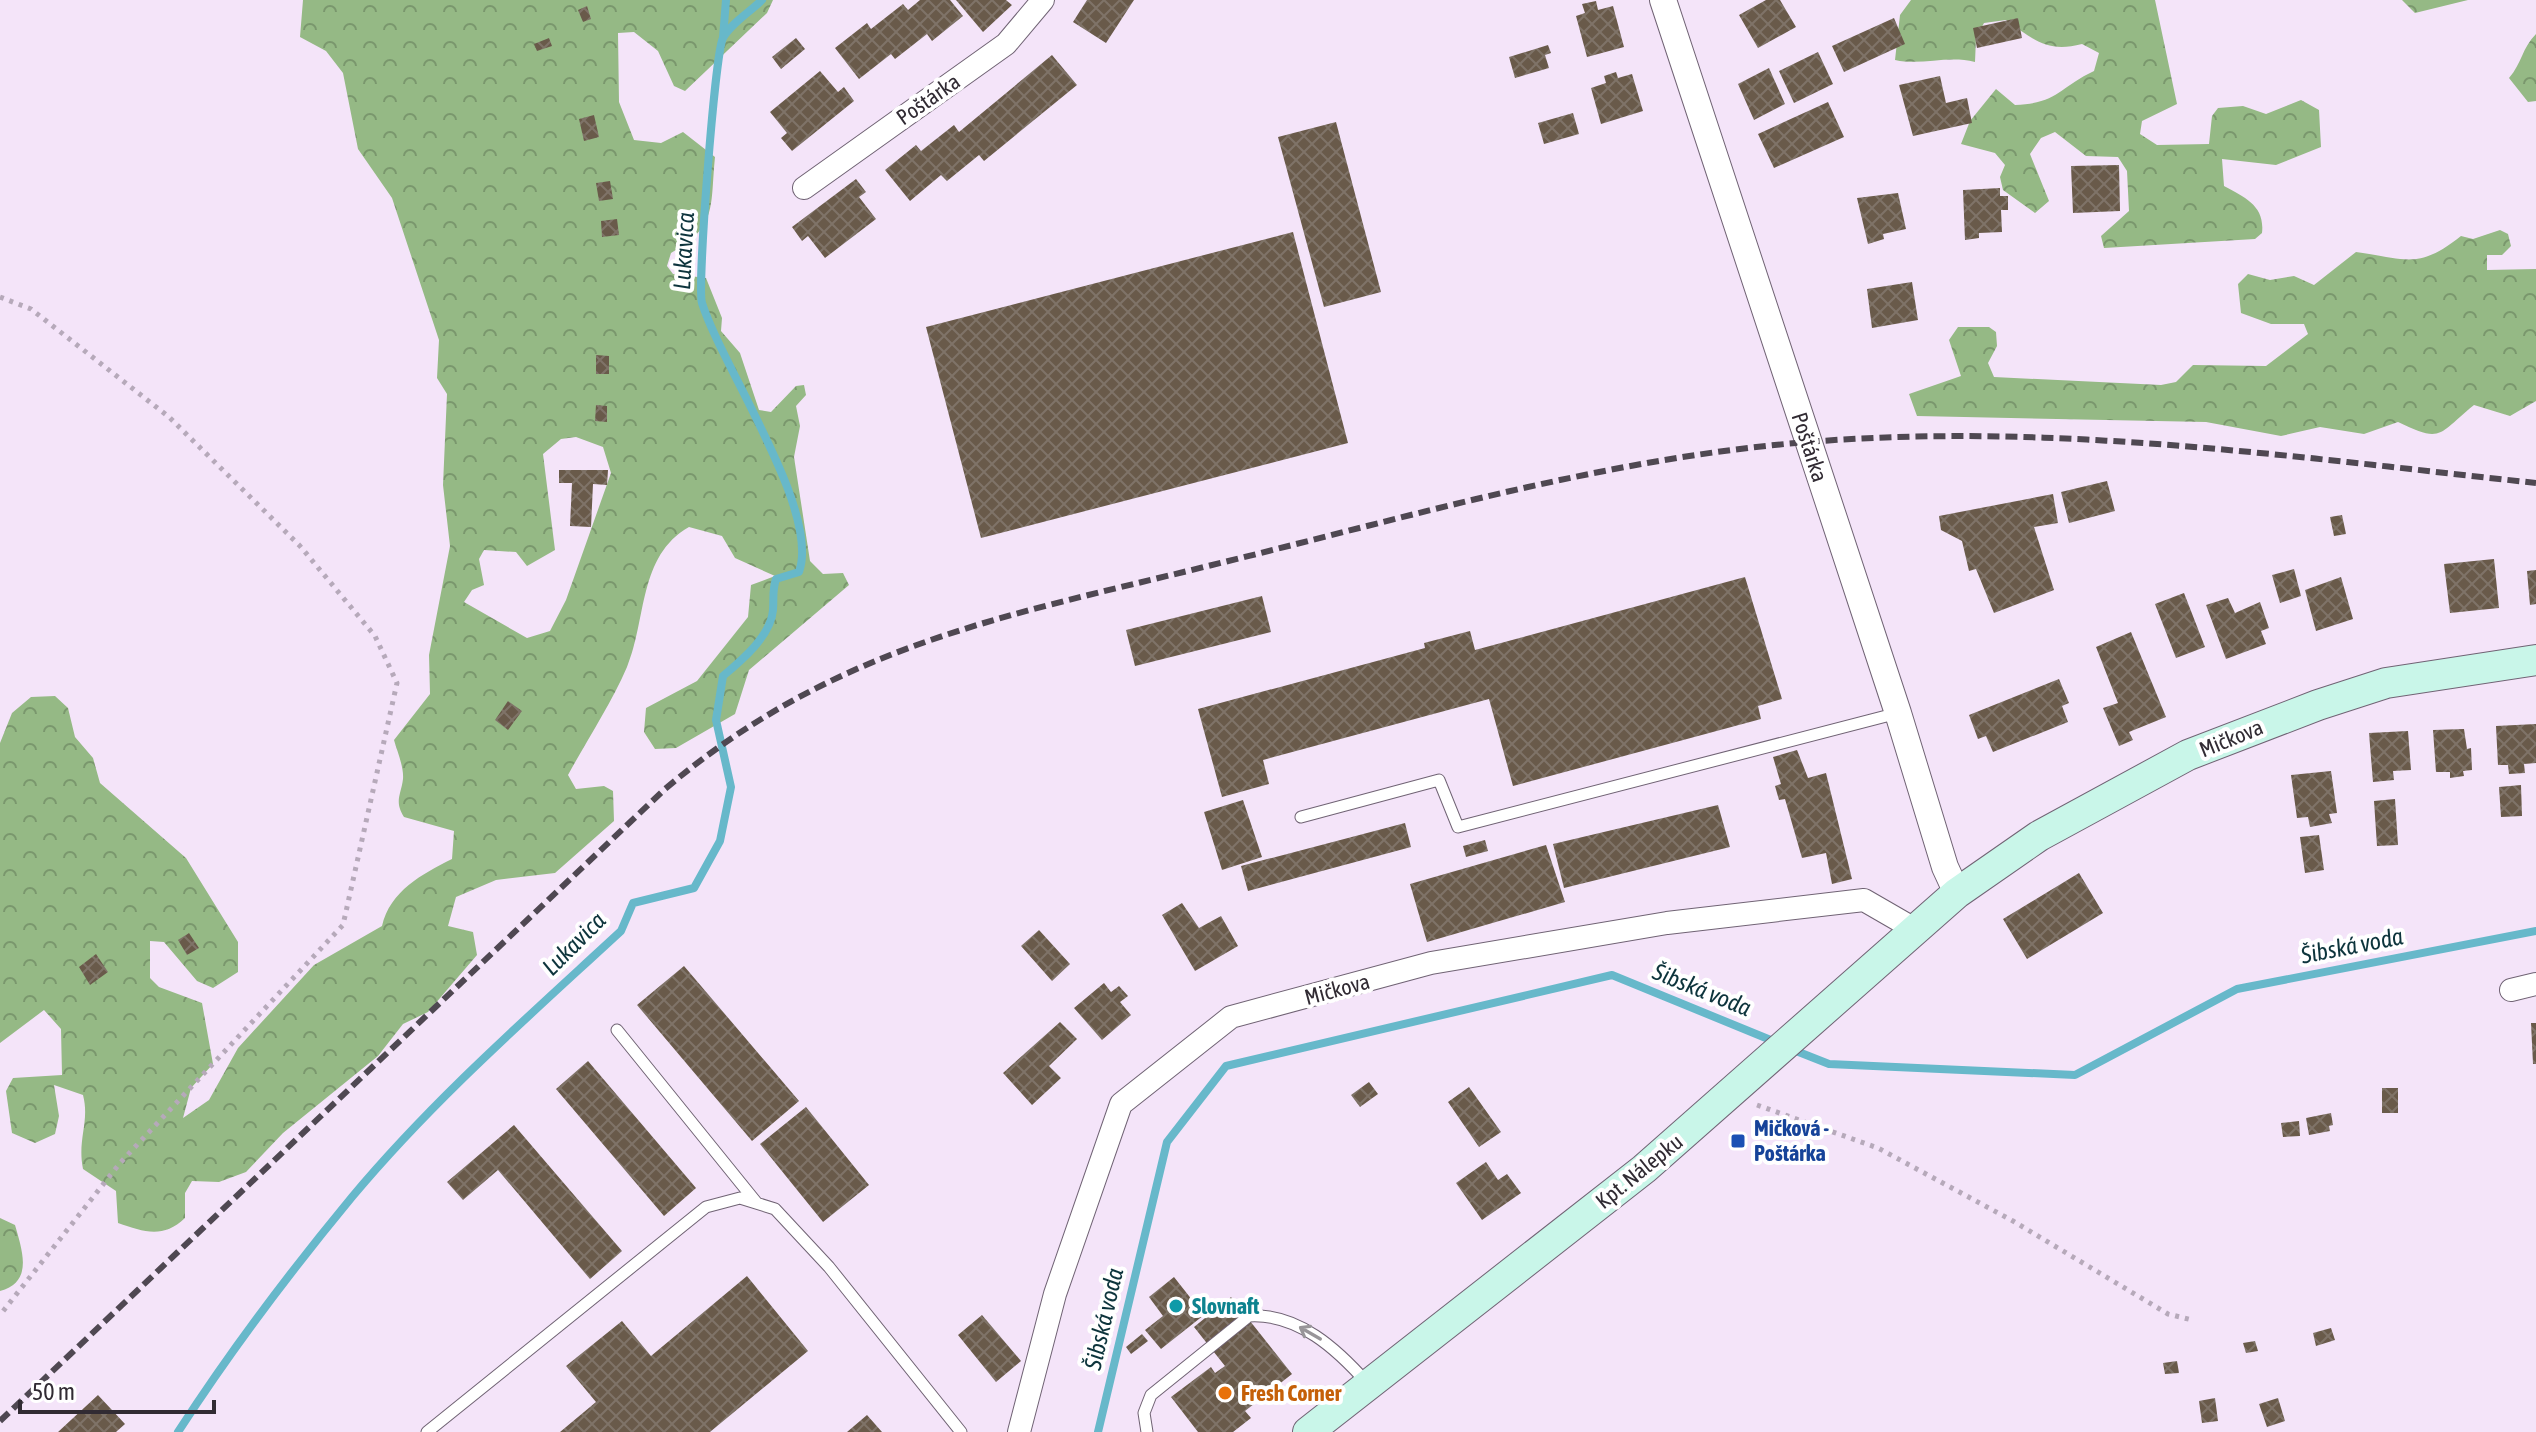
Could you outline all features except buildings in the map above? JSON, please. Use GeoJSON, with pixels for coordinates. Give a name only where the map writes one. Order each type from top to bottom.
{"type":"FeatureCollection","features":[{"type":"Feature","properties":{"kind":"main road","name":"Mičkova"},"geometry":{"type":"LineString","coordinates":[[1957,893],[2067,820],[2168,765],[2238,734],[2386,683],[2536,660]]}},
{"type":"Feature","properties":{"kind":"main road","name":"Kpt. Nálepku"},"geometry":{"type":"LineString","coordinates":[[1308,1432],[1644,1169],[1957,893]]}},
{"type":"Feature","properties":{"kind":"street","name":"Poštárka"},"geometry":{"type":"LineString","coordinates":[[804,188],[1006,44],[1043,0]]}},
{"type":"Feature","properties":{"kind":"street","name":"Poštárka"},"geometry":{"type":"LineString","coordinates":[[1663,0],[1898,713],[1945,867],[1957,893]]}},
{"type":"Feature","properties":{"kind":"street","name":"Mičkova"},"geometry":{"type":"LineString","coordinates":[[1019,1432],[1055,1294],[1121,1104],[1231,1017],[1431,963],[1667,923],[1864,900],[1916,930]]}},
{"type":"Feature","properties":{"kind":"street"},"geometry":{"type":"LineString","coordinates":[[2511,990],[2536,984]]}},
{"type":"Feature","properties":{"kind":"lane"},"geometry":{"type":"LineString","coordinates":[[1301,817],[1439,780],[1458,827],[1863,719],[1898,713]]}},
{"type":"Feature","properties":{"kind":"lane"},"geometry":{"type":"LineString","coordinates":[[617,1030],[756,1203]]}},
{"type":"Feature","properties":{"kind":"lane"},"geometry":{"type":"LineString","coordinates":[[427,1432],[706,1207],[740,1198],[775,1209],[829,1267],[961,1432]]}},
{"type":"Feature","properties":{"kind":"lane"},"geometry":{"type":"LineString","coordinates":[[1147,1432],[1144,1413],[1151,1395],[1249,1316],[1267,1315],[1286,1320],[1323,1341],[1369,1384]]}},
{"type":"Feature","properties":{"kind":"path"},"geometry":{"type":"LineString","coordinates":[[0,297],[31,309],[169,417],[300,546],[375,636],[397,683],[343,925],[120,1163],[0,1315]]}},
{"type":"Feature","properties":{"kind":"path"},"geometry":{"type":"LineString","coordinates":[[1729,1095],[1878,1148],[2013,1221],[2168,1314],[2192,1320]]}},
{"type":"Feature","properties":{"kind":"green space"},"geometry":{"type":"Polygon","coordinates":[[[303,0],[773,0],[767,13],[685,91],[674,86],[658,51],[634,32],[618,33],[619,102],[634,140],[661,143],[683,132],[715,157],[709,214],[697,234],[671,253],[667,266],[673,274],[706,278],[722,318],[721,331],[740,353],[759,410],[771,412],[796,386],[804,385],[806,395],[796,406],[800,426],[794,457],[810,561],[823,574],[843,573],[849,585],[749,670],[735,714],[676,748],[655,749],[644,732],[646,708],[697,681],[748,617],[751,585],[775,576],[735,558],[722,536],[689,527],[673,539],[652,571],[627,667],[568,775],[576,789],[604,786],[613,791],[614,821],[555,873],[496,880],[456,897],[448,926],[473,932],[477,955],[428,1012],[403,1024],[378,1056],[283,1133],[246,1172],[219,1182],[192,1181],[185,1193],[185,1218],[169,1229],[145,1231],[118,1223],[116,1191],[83,1169],[83,1095],[54,1085],[59,1116],[55,1134],[35,1143],[12,1133],[6,1091],[13,1078],[62,1075],[61,1029],[44,1010],[0,1043],[0,743],[12,713],[31,697],[55,696],[68,708],[75,737],[93,758],[100,783],[186,858],[238,942],[238,972],[213,988],[197,981],[164,942],[150,941],[150,978],[159,987],[202,1003],[213,1064],[191,1088],[183,1118],[209,1100],[238,1048],[314,965],[382,926],[400,893],[452,859],[454,831],[404,817],[401,811],[399,802],[403,774],[394,740],[430,694],[429,655],[450,546],[443,485],[447,394],[437,378],[439,340],[392,198],[358,149],[343,73],[326,51],[300,37],[303,0]],[[576,437],[561,439],[543,454],[555,550],[527,566],[516,552],[484,550],[479,559],[484,585],[472,590],[464,602],[527,638],[550,631],[566,600],[611,473],[603,447],[576,437]]]}},
{"type":"Feature","properties":{"kind":"green space"},"geometry":{"type":"Polygon","coordinates":[[[1911,0],[2155,0],[2177,104],[2142,121],[2140,134],[2157,145],[2209,144],[2212,116],[2218,108],[2243,106],[2266,114],[2301,100],[2319,110],[2321,147],[2276,165],[2222,159],[2224,186],[2252,204],[2260,216],[2262,233],[2255,239],[2104,248],[2101,236],[2129,211],[2127,171],[2118,157],[2086,156],[2055,132],[2041,138],[2030,154],[2049,201],[2035,213],[2003,190],[2000,177],[2005,165],[1995,153],[1961,144],[1970,121],[1996,89],[2015,105],[2050,98],[2094,71],[2099,53],[2082,44],[2059,47],[2041,43],[2006,20],[1984,23],[1976,38],[1975,62],[1895,60],[1900,15],[1911,0]]]}},
{"type":"Feature","properties":{"kind":"green space"},"geometry":{"type":"Polygon","coordinates":[[[2402,0],[2468,0],[2415,13],[2402,0]]]}},
{"type":"Feature","properties":{"kind":"green space"},"geometry":{"type":"Polygon","coordinates":[[[2536,34],[2536,101],[2528,102],[2509,78],[2536,34]]]}},
{"type":"Feature","properties":{"kind":"green space"},"geometry":{"type":"Polygon","coordinates":[[[2500,230],[2508,234],[2511,246],[2502,255],[2487,255],[2487,270],[2536,269],[2536,401],[2510,416],[2474,405],[2439,433],[2424,433],[2398,422],[2364,434],[2320,427],[2281,436],[2206,422],[1917,416],[1909,394],[1961,376],[1949,340],[1958,327],[1989,327],[1996,332],[1997,346],[1988,363],[1994,377],[2161,385],[2176,382],[2193,365],[2266,366],[2308,334],[2304,324],[2271,324],[2241,313],[2238,284],[2248,274],[2270,280],[2294,276],[2314,285],[2356,252],[2400,259],[2422,258],[2434,254],[2461,236],[2473,239],[2500,230]]]}},
{"type":"Feature","properties":{"kind":"green space"},"geometry":{"type":"Polygon","coordinates":[[[0,1218],[15,1225],[23,1264],[18,1280],[0,1291],[0,1218]]]}},
{"type":"Feature","properties":{"kind":"waterway"},"geometry":{"type":"LineString","coordinates":[[723,38],[726,0]]}},
{"type":"Feature","properties":{"kind":"waterway","name":"Lukavica"},"geometry":{"type":"LineString","coordinates":[[178,1432],[284,1283],[352,1197],[415,1126],[621,931],[633,903],[694,888],[720,841],[731,787],[716,720],[723,676],[754,647],[767,629],[773,610],[776,579],[799,572],[802,546],[796,513],[783,477],[702,303],[704,216],[720,53],[726,33],[762,0]]}},
{"type":"Feature","properties":{"kind":"waterway","name":"Šibská voda"},"geometry":{"type":"LineString","coordinates":[[1791,1049],[1829,1064],[2075,1075],[2237,989],[2536,931]]}},
{"type":"Feature","properties":{"kind":"waterway","name":"Šibská voda"},"geometry":{"type":"LineString","coordinates":[[1098,1432],[1167,1142],[1226,1066],[1612,975],[1778,1043]]}},
{"type":"Feature","properties":{"kind":"railway"},"geometry":{"type":"LineString","coordinates":[[0,1421],[665,789],[728,740],[792,701],[856,669],[922,643],[1060,602],[1506,492],[1656,461],[1808,442],[1899,437],[2082,439],[2264,453],[2536,483]]}},
{"type":"Feature","properties":{"kind":"place","name":"Mičková - Poštárka"},"geometry":{"type":"Point","coordinates":[1738,1141]}},
{"type":"Feature","properties":{"kind":"place","name":"Slovnaft"},"geometry":{"type":"Point","coordinates":[1176,1306]}},
{"type":"Feature","properties":{"kind":"place","name":"Fresh Corner"},"geometry":{"type":"Point","coordinates":[1225,1393]}}]}
